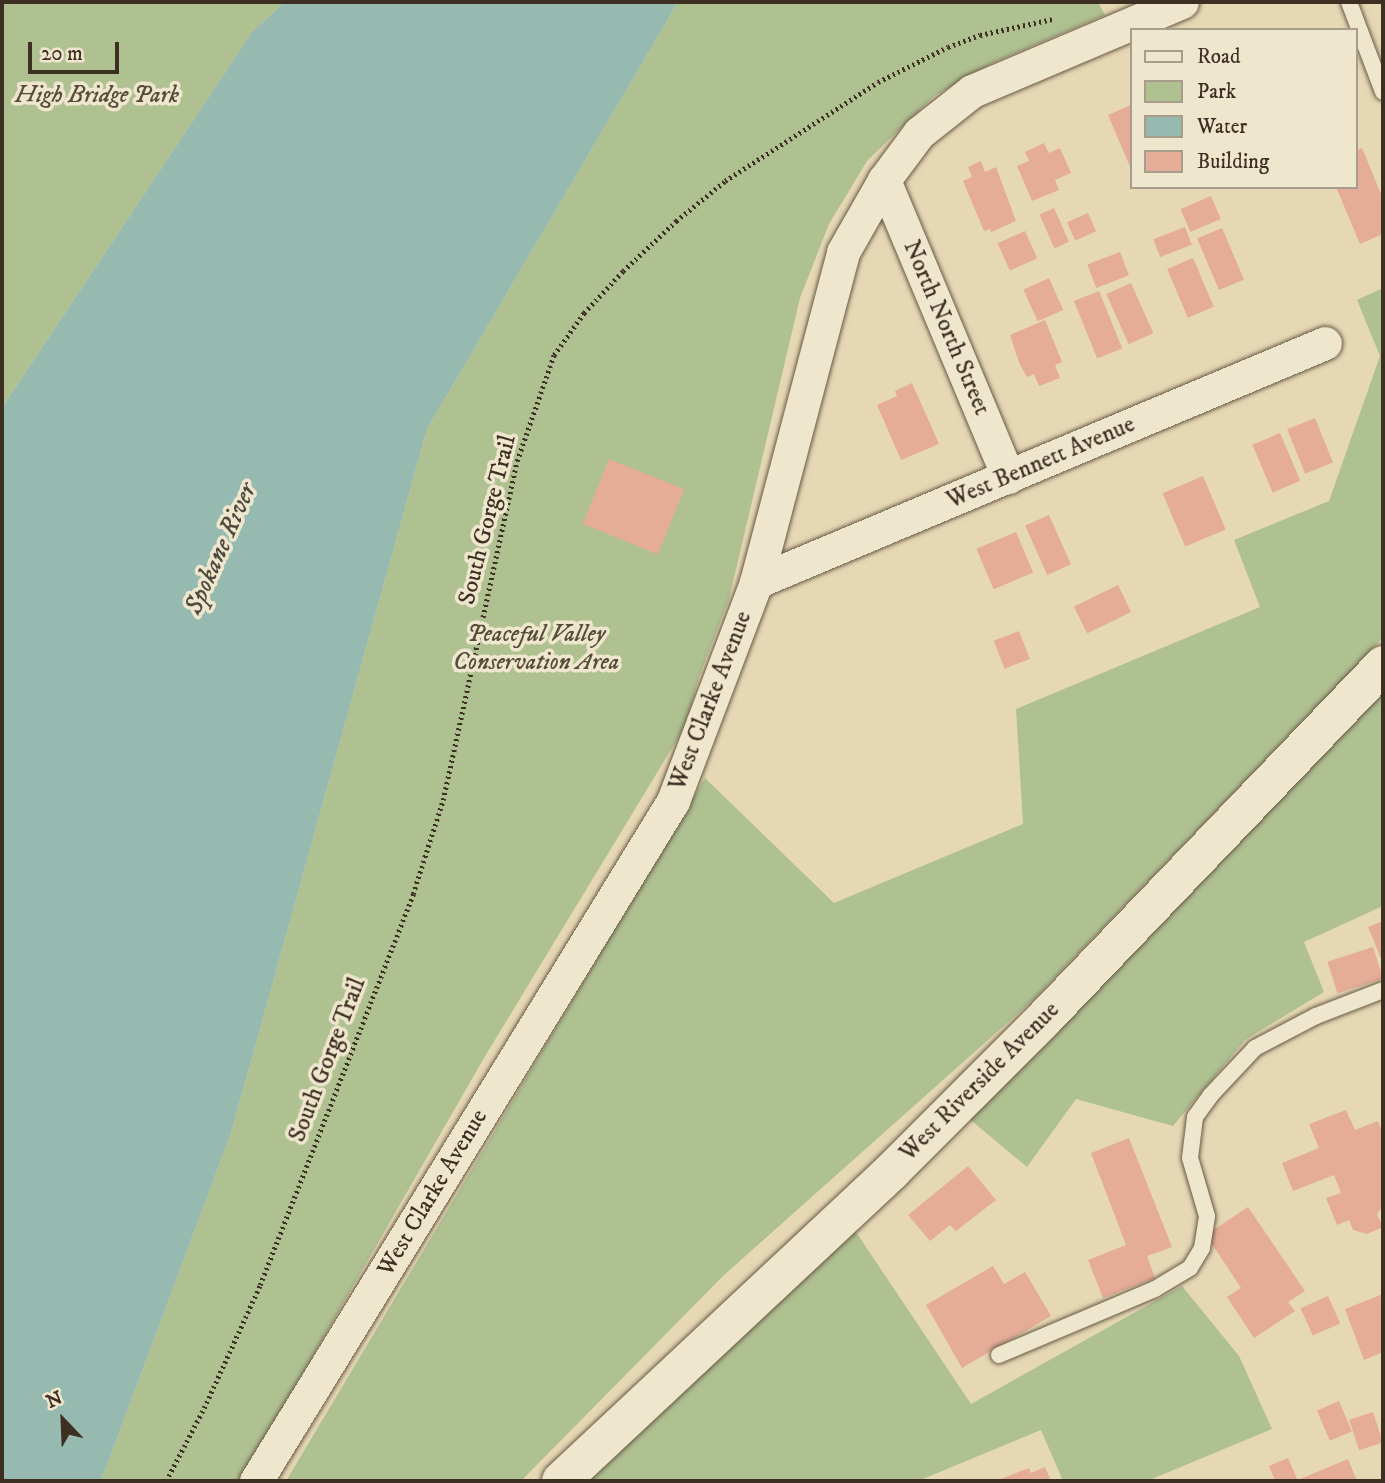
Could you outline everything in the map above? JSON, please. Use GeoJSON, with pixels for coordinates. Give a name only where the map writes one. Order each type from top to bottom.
{"type":"FeatureCollection","features":[{"type":"Feature","properties":{"kind":"main road","name":"West Riverside Avenue"},"geometry":{"type":"LineString","coordinates":[[561,1481],[901,1161],[1043,1020],[1383,665]]}},
{"type":"Feature","properties":{"kind":"street","name":"West Clarke Avenue"},"geometry":{"type":"LineString","coordinates":[[256,1481],[673,801],[756,582],[843,252],[884,180],[919,133],[972,91],[1182,2]]}},
{"type":"Feature","properties":{"kind":"street","name":"North North Street"},"geometry":{"type":"LineString","coordinates":[[884,180],[1008,477]]}},
{"type":"Feature","properties":{"kind":"street","name":"West Bennett Avenue"},"geometry":{"type":"LineString","coordinates":[[756,582],[1325,343]]}},
{"type":"Feature","properties":{"kind":"lane"},"geometry":{"type":"LineString","coordinates":[[1349,2],[1383,92]]}},
{"type":"Feature","properties":{"kind":"lane"},"geometry":{"type":"LineString","coordinates":[[999,1355],[1155,1289],[1190,1268],[1202,1248],[1207,1216],[1190,1158],[1195,1117],[1255,1048],[1316,1016],[1383,990]]}},
{"type":"Feature","properties":{"kind":"path","name":"South Gorge Trail"},"geometry":{"type":"LineString","coordinates":[[166,1481],[210,1396],[260,1285],[413,894],[443,800],[517,461],[554,355],[584,313],[623,271],[676,221],[725,181],[878,82],[948,47],[980,35],[1061,17]]}},
{"type":"Feature","properties":{"kind":"green space","name":"High Bridge Park"},"geometry":{"type":"Polygon","coordinates":[[[2,2],[285,2],[252,32],[2,408],[2,2]]]}},
{"type":"Feature","properties":{"kind":"green space","name":"Peaceful Valley Conservation Area"},"geometry":{"type":"Polygon","coordinates":[[[678,2],[1098,2],[1105,15],[992,63],[934,96],[867,161],[829,224],[800,298],[729,599],[698,680],[686,725],[484,1058],[241,1481],[101,1481],[231,1133],[427,429],[678,2]]]}},
{"type":"Feature","properties":{"kind":"green space"},"geometry":{"type":"Polygon","coordinates":[[[1383,288],[1383,638],[1034,999],[723,1276],[521,1481],[286,1481],[705,778],[834,903],[1023,824],[1016,709],[1260,607],[1234,540],[1329,501],[1380,356],[1357,300],[1383,288]]]}},
{"type":"Feature","properties":{"kind":"green space"},"geometry":{"type":"Polygon","coordinates":[[[1383,690],[1383,906],[1304,942],[1324,992],[1245,1040],[1173,1126],[1076,1099],[1027,1167],[967,1117],[1383,690]]]}},
{"type":"Feature","properties":{"kind":"green space"},"geometry":{"type":"Polygon","coordinates":[[[850,1223],[971,1404],[1182,1286],[1239,1356],[1272,1429],[1147,1481],[1063,1481],[1041,1430],[918,1481],[576,1481],[850,1223]]]}},
{"type":"Feature","properties":{"kind":"water","name":"Spokane River"},"geometry":{"type":"Polygon","coordinates":[[[285,2],[678,2],[427,429],[231,1133],[101,1481],[2,1481],[2,408],[252,32],[285,2]]]}},
{"type":"Feature","properties":{"kind":"building"},"geometry":{"type":"Polygon","coordinates":[[[1130,105],[1130,167],[1108,115],[1130,105]]]}},
{"type":"Feature","properties":{"kind":"building"},"geometry":{"type":"Polygon","coordinates":[[[1044,143],[1049,153],[1060,148],[1071,173],[1055,180],[1059,190],[1032,201],[1017,166],[1029,161],[1025,152],[1044,143]]]}},
{"type":"Feature","properties":{"kind":"building"},"geometry":{"type":"Polygon","coordinates":[[[1362,148],[1383,199],[1383,234],[1360,244],[1337,189],[1357,189],[1357,150],[1362,148]]]}},
{"type":"Feature","properties":{"kind":"building"},"geometry":{"type":"Polygon","coordinates":[[[981,161],[985,172],[996,167],[1016,221],[991,232],[990,229],[984,231],[963,181],[972,177],[968,167],[981,161]]]}},
{"type":"Feature","properties":{"kind":"building"},"geometry":{"type":"Polygon","coordinates":[[[1211,196],[1221,219],[1190,232],[1181,209],[1211,196]]]}},
{"type":"Feature","properties":{"kind":"building"},"geometry":{"type":"Polygon","coordinates":[[[1054,208],[1069,242],[1054,248],[1039,215],[1054,208]]]}},
{"type":"Feature","properties":{"kind":"building"},"geometry":{"type":"Polygon","coordinates":[[[1088,213],[1096,231],[1075,241],[1067,222],[1088,213]]]}},
{"type":"Feature","properties":{"kind":"building"},"geometry":{"type":"Polygon","coordinates":[[[1185,227],[1192,245],[1160,257],[1153,239],[1185,227]]]}},
{"type":"Feature","properties":{"kind":"building"},"geometry":{"type":"Polygon","coordinates":[[[1222,228],[1244,280],[1219,290],[1197,239],[1222,228]]]}},
{"type":"Feature","properties":{"kind":"building"},"geometry":{"type":"Polygon","coordinates":[[[1025,231],[1037,258],[1010,271],[998,243],[1025,231]]]}},
{"type":"Feature","properties":{"kind":"building"},"geometry":{"type":"Polygon","coordinates":[[[1120,252],[1129,275],[1096,288],[1087,265],[1120,252]]]}},
{"type":"Feature","properties":{"kind":"building"},"geometry":{"type":"Polygon","coordinates":[[[1193,258],[1214,307],[1188,318],[1167,269],[1193,258]]]}},
{"type":"Feature","properties":{"kind":"building"},"geometry":{"type":"Polygon","coordinates":[[[1049,278],[1063,310],[1038,321],[1023,289],[1049,278]]]}},
{"type":"Feature","properties":{"kind":"building"},"geometry":{"type":"Polygon","coordinates":[[[1131,283],[1153,333],[1129,344],[1106,294],[1131,283]]]}},
{"type":"Feature","properties":{"kind":"building"},"geometry":{"type":"Polygon","coordinates":[[[1099,291],[1122,348],[1097,359],[1074,301],[1099,291]]]}},
{"type":"Feature","properties":{"kind":"building"},"geometry":{"type":"Polygon","coordinates":[[[1045,320],[1062,362],[1055,365],[1060,378],[1039,386],[1034,374],[1027,377],[1020,365],[1010,335],[1045,320]]]}},
{"type":"Feature","properties":{"kind":"building"},"geometry":{"type":"Polygon","coordinates":[[[912,383],[939,444],[901,460],[877,405],[897,396],[895,391],[912,383]]]}},
{"type":"Feature","properties":{"kind":"building"},"geometry":{"type":"Polygon","coordinates":[[[1315,418],[1333,463],[1305,474],[1287,429],[1315,418]]]}},
{"type":"Feature","properties":{"kind":"building"},"geometry":{"type":"Polygon","coordinates":[[[1280,433],[1300,481],[1273,493],[1252,445],[1280,433]]]}},
{"type":"Feature","properties":{"kind":"building"},"geometry":{"type":"Polygon","coordinates":[[[609,459],[684,489],[658,554],[583,524],[609,459]]]}},
{"type":"Feature","properties":{"kind":"building"},"geometry":{"type":"Polygon","coordinates":[[[1203,476],[1226,529],[1185,547],[1162,493],[1203,476]]]}},
{"type":"Feature","properties":{"kind":"building"},"geometry":{"type":"Polygon","coordinates":[[[1049,515],[1071,564],[1047,575],[1025,526],[1049,515]]]}},
{"type":"Feature","properties":{"kind":"building"},"geometry":{"type":"Polygon","coordinates":[[[1016,532],[1033,573],[994,589],[976,549],[1016,532]]]}},
{"type":"Feature","properties":{"kind":"building"},"geometry":{"type":"Polygon","coordinates":[[[1118,585],[1131,612],[1087,633],[1074,606],[1118,585]]]}},
{"type":"Feature","properties":{"kind":"building"},"geometry":{"type":"Polygon","coordinates":[[[1019,631],[1030,659],[1005,669],[994,641],[1019,631]]]}},
{"type":"Feature","properties":{"kind":"building"},"geometry":{"type":"Polygon","coordinates":[[[1383,921],[1383,964],[1368,927],[1383,921]]]}},
{"type":"Feature","properties":{"kind":"building"},"geometry":{"type":"Polygon","coordinates":[[[1373,947],[1383,978],[1338,993],[1327,962],[1373,947]]]}},
{"type":"Feature","properties":{"kind":"building"},"geometry":{"type":"Polygon","coordinates":[[[1346,1110],[1355,1130],[1378,1121],[1383,1135],[1383,1206],[1377,1214],[1383,1227],[1367,1234],[1353,1230],[1349,1220],[1337,1225],[1326,1198],[1341,1193],[1334,1175],[1293,1191],[1282,1163],[1319,1148],[1309,1124],[1346,1110]]]}},
{"type":"Feature","properties":{"kind":"building"},"geometry":{"type":"Polygon","coordinates":[[[1129,1138],[1172,1247],[1147,1256],[1155,1278],[1103,1298],[1088,1260],[1126,1245],[1091,1153],[1129,1138]]]}},
{"type":"Feature","properties":{"kind":"building"},"geometry":{"type":"Polygon","coordinates":[[[968,1166],[996,1200],[956,1231],[950,1225],[930,1241],[908,1215],[968,1166]]]}},
{"type":"Feature","properties":{"kind":"building"},"geometry":{"type":"Polygon","coordinates":[[[1248,1207],[1305,1291],[1288,1302],[1295,1311],[1254,1338],[1227,1297],[1241,1288],[1206,1235],[1248,1207]]]}},
{"type":"Feature","properties":{"kind":"building"},"geometry":{"type":"Polygon","coordinates":[[[993,1266],[1004,1284],[1025,1272],[1051,1316],[962,1368],[926,1305],[993,1266]]]}},
{"type":"Feature","properties":{"kind":"building"},"geometry":{"type":"Polygon","coordinates":[[[1383,1294],[1383,1352],[1364,1360],[1345,1309],[1383,1294]]]}},
{"type":"Feature","properties":{"kind":"building"},"geometry":{"type":"Polygon","coordinates":[[[1328,1296],[1340,1323],[1313,1336],[1301,1308],[1328,1296]]]}},
{"type":"Feature","properties":{"kind":"building"},"geometry":{"type":"Polygon","coordinates":[[[1339,1401],[1352,1431],[1330,1441],[1317,1410],[1339,1401]]]}},
{"type":"Feature","properties":{"kind":"building"},"geometry":{"type":"Polygon","coordinates":[[[1373,1412],[1383,1442],[1359,1450],[1349,1420],[1373,1412]]]}},
{"type":"Feature","properties":{"kind":"building"},"geometry":{"type":"Polygon","coordinates":[[[1288,1458],[1298,1481],[1275,1481],[1269,1466],[1288,1458]]]}},
{"type":"Feature","properties":{"kind":"building"},"geometry":{"type":"Polygon","coordinates":[[[1348,1459],[1357,1481],[1300,1479],[1348,1459]]]}},
{"type":"Feature","properties":{"kind":"building"},"geometry":{"type":"Polygon","coordinates":[[[1045,1467],[1051,1481],[996,1481],[1029,1468],[1031,1473],[1045,1467]]]}}]}
